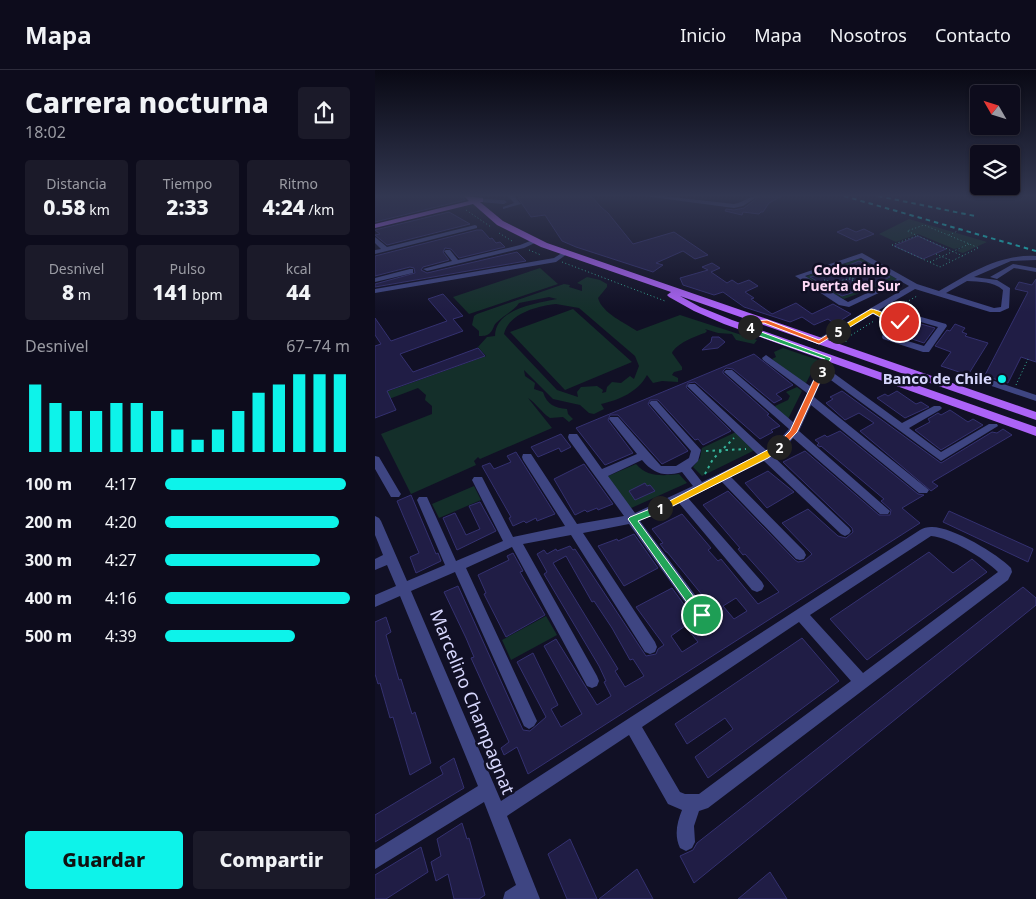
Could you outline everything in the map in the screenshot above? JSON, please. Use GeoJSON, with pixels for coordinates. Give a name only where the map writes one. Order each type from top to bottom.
{"type":"FeatureCollection","features":[{"type":"Feature","properties":{"kind":"main road"},"geometry":{"type":"LineString","coordinates":[[522,235],[565,253],[1036,416]]}},
{"type":"Feature","properties":{"kind":"main road"},"geometry":{"type":"LineString","coordinates":[[648,282],[697,309],[753,332],[1036,432]]}},
{"type":"Feature","properties":{"kind":"main road"},"geometry":{"type":"LineString","coordinates":[[753,332],[750,327],[751,324],[765,321]]}},
{"type":"Feature","properties":{"kind":"street"},"geometry":{"type":"LineString","coordinates":[[375,252],[445,235]]}},
{"type":"Feature","properties":{"kind":"street"},"geometry":{"type":"LineString","coordinates":[[375,239],[386,250]]}},
{"type":"Feature","properties":{"kind":"street"},"geometry":{"type":"LineString","coordinates":[[427,269],[522,247],[535,241]]}},
{"type":"Feature","properties":{"kind":"street"},"geometry":{"type":"LineString","coordinates":[[448,251],[456,262]]}},
{"type":"Feature","properties":{"kind":"street"},"geometry":{"type":"LineString","coordinates":[[375,291],[546,262],[556,260],[565,253]]}},
{"type":"Feature","properties":{"kind":"street"},"geometry":{"type":"LineString","coordinates":[[903,279],[849,304],[842,303],[799,276],[859,255],[865,256],[903,279],[914,286],[993,310],[1005,308],[1007,290],[1005,287],[990,281],[967,279]]}},
{"type":"Feature","properties":{"kind":"street"},"geometry":{"type":"LineString","coordinates":[[939,294],[1006,259],[1036,258]]}},
{"type":"Feature","properties":{"kind":"street"},"geometry":{"type":"LineString","coordinates":[[994,277],[1013,266],[1036,270]]}},
{"type":"Feature","properties":{"kind":"street"},"geometry":{"type":"LineString","coordinates":[[375,280],[410,271]]}},
{"type":"Feature","properties":{"kind":"street"},"geometry":{"type":"LineString","coordinates":[[819,342],[914,286]]}},
{"type":"Feature","properties":{"kind":"street"},"geometry":{"type":"LineString","coordinates":[[873,310],[891,321],[900,322],[914,317],[943,326],[926,350],[886,337],[891,321]]}},
{"type":"Feature","properties":{"kind":"street"},"geometry":{"type":"LineString","coordinates":[[766,358],[923,490]]}},
{"type":"Feature","properties":{"kind":"street"},"geometry":{"type":"LineString","coordinates":[[375,601],[513,542],[633,519],[681,498],[703,482],[725,476],[765,456],[782,444],[794,430],[828,358]]}},
{"type":"Feature","properties":{"kind":"street"},"geometry":{"type":"LineString","coordinates":[[822,369],[941,457],[993,426]]}},
{"type":"Feature","properties":{"kind":"street"},"geometry":{"type":"LineString","coordinates":[[729,372],[884,511]]}},
{"type":"Feature","properties":{"kind":"street"},"geometry":{"type":"LineString","coordinates":[[977,378],[1036,398]]}},
{"type":"Feature","properties":{"kind":"street"},"geometry":{"type":"LineString","coordinates":[[692,386],[845,531]]}},
{"type":"Feature","properties":{"kind":"street"},"geometry":{"type":"LineString","coordinates":[[614,419],[659,470],[666,471],[684,468],[694,459],[697,454],[696,450],[654,403]]}},
{"type":"Feature","properties":{"kind":"street"},"geometry":{"type":"LineString","coordinates":[[902,428],[937,408]]}},
{"type":"Feature","properties":{"kind":"street"},"geometry":{"type":"LineString","coordinates":[[573,437],[702,615]]}},
{"type":"Feature","properties":{"kind":"street"},"geometry":{"type":"LineString","coordinates":[[600,475],[644,455]]}},
{"type":"Feature","properties":{"kind":"street"},"geometry":{"type":"LineString","coordinates":[[527,457],[650,647]]}},
{"type":"Feature","properties":{"kind":"street"},"geometry":{"type":"LineString","coordinates":[[375,460],[395,494]]}},
{"type":"Feature","properties":{"kind":"street"},"geometry":{"type":"LineString","coordinates":[[684,468],[703,482]]}},
{"type":"Feature","properties":{"kind":"street"},"geometry":{"type":"LineString","coordinates":[[725,476],[800,555]]}},
{"type":"Feature","properties":{"kind":"street"},"geometry":{"type":"LineString","coordinates":[[478,480],[592,681]]}},
{"type":"Feature","properties":{"kind":"street"},"geometry":{"type":"LineString","coordinates":[[681,498],[757,586]]}},
{"type":"Feature","properties":{"kind":"street"},"geometry":{"type":"LineString","coordinates":[[423,500],[529,721]]}},
{"type":"Feature","properties":{"kind":"street","name":"Marcelino Champagnat"},"geometry":{"type":"LineString","coordinates":[[375,521],[488,790],[524,896]]}},
{"type":"Feature","properties":{"kind":"street"},"geometry":{"type":"LineString","coordinates":[[497,813],[924,533],[933,531],[990,557],[1001,565],[1006,572],[702,802],[685,803],[674,798],[632,725]]}},
{"type":"Feature","properties":{"kind":"street"},"geometry":{"type":"LineString","coordinates":[[375,565],[390,557]]}},
{"type":"Feature","properties":{"kind":"street"},"geometry":{"type":"LineString","coordinates":[[801,614],[861,682]]}},
{"type":"Feature","properties":{"kind":"street"},"geometry":{"type":"LineString","coordinates":[[375,860],[488,790]]}},
{"type":"Feature","properties":{"kind":"street"},"geometry":{"type":"LineString","coordinates":[[686,842],[685,826],[693,802]]}},
{"type":"Feature","properties":{"kind":"path"},"geometry":{"type":"LineString","coordinates":[[946,235],[979,248],[963,256],[940,267],[893,245],[916,236],[963,256]]}},
{"type":"Feature","properties":{"kind":"path"},"geometry":{"type":"LineString","coordinates":[[929,262],[969,244]]}},
{"type":"Feature","properties":{"kind":"path"},"geometry":{"type":"LineString","coordinates":[[936,254],[952,261]]}},
{"type":"Feature","properties":{"kind":"path"},"geometry":{"type":"LineString","coordinates":[[861,268],[874,275]]}},
{"type":"Feature","properties":{"kind":"path"},"geometry":{"type":"LineString","coordinates":[[824,280],[838,282],[852,278],[865,271]]}},
{"type":"Feature","properties":{"kind":"path"},"geometry":{"type":"LineString","coordinates":[[845,275],[848,278]]}},
{"type":"Feature","properties":{"kind":"path"},"geometry":{"type":"LineString","coordinates":[[852,278],[857,283]]}},
{"type":"Feature","properties":{"kind":"path"},"geometry":{"type":"LineString","coordinates":[[838,282],[839,288]]}},
{"type":"Feature","properties":{"kind":"path"},"geometry":{"type":"LineString","coordinates":[[1013,390],[1028,359]]}},
{"type":"Feature","properties":{"kind":"path"},"geometry":{"type":"LineString","coordinates":[[703,482],[707,468],[736,435]]}},
{"type":"Feature","properties":{"kind":"path"},"geometry":{"type":"LineString","coordinates":[[701,451],[748,449]]}},
{"type":"Feature","properties":{"kind":"green space"},"geometry":{"type":"Polygon","coordinates":[[[880,235],[916,235],[896,242],[880,235]]]}},
{"type":"Feature","properties":{"kind":"green space"},"geometry":{"type":"Polygon","coordinates":[[[920,235],[962,235],[987,242],[963,253],[957,251],[963,247],[954,249],[920,235]]]}},
{"type":"Feature","properties":{"kind":"green space"},"geometry":{"type":"Polygon","coordinates":[[[858,259],[864,260],[897,279],[844,299],[805,277],[817,272],[858,259]]]}},
{"type":"Feature","properties":{"kind":"green space"},"geometry":{"type":"Polygon","coordinates":[[[540,268],[558,284],[469,314],[453,297],[540,268]]]}},
{"type":"Feature","properties":{"kind":"green space"},"geometry":{"type":"Polygon","coordinates":[[[587,277],[607,284],[607,287],[598,298],[600,303],[614,317],[637,331],[680,315],[757,340],[754,344],[736,340],[732,334],[718,333],[705,329],[707,331],[705,333],[691,338],[672,353],[682,367],[682,370],[674,372],[672,375],[678,378],[678,382],[662,381],[653,383],[647,375],[633,391],[621,398],[601,404],[604,409],[594,414],[589,413],[580,405],[553,399],[524,370],[525,376],[535,383],[534,389],[543,392],[552,405],[567,409],[568,414],[573,419],[569,422],[563,417],[550,418],[528,398],[552,428],[480,459],[478,457],[474,461],[476,465],[411,494],[381,434],[432,414],[432,406],[425,400],[426,395],[418,388],[389,399],[375,396],[486,356],[478,347],[487,337],[495,336],[497,327],[509,313],[529,305],[557,299],[549,297],[519,303],[496,323],[490,333],[485,336],[479,336],[479,331],[472,325],[474,316],[477,314],[564,284],[582,291],[582,285],[577,283],[587,277]],[[556,304],[533,309],[512,321],[504,334],[557,390],[578,397],[577,392],[581,387],[597,386],[603,390],[602,393],[606,392],[607,387],[612,382],[621,383],[630,376],[634,379],[639,366],[635,356],[579,308],[556,304]]]}},
{"type":"Feature","properties":{"kind":"green space"},"geometry":{"type":"Polygon","coordinates":[[[573,309],[632,362],[565,390],[510,332],[573,309]]]}},
{"type":"Feature","properties":{"kind":"green space"},"geometry":{"type":"Polygon","coordinates":[[[783,348],[818,360],[805,385],[772,359],[776,357],[774,352],[783,348]]]}},
{"type":"Feature","properties":{"kind":"green space"},"geometry":{"type":"Polygon","coordinates":[[[797,387],[802,391],[788,419],[775,406],[788,400],[790,396],[786,392],[797,387]]]}},
{"type":"Feature","properties":{"kind":"green space"},"geometry":{"type":"Polygon","coordinates":[[[736,432],[755,450],[702,476],[693,467],[700,458],[702,448],[736,432]]]}},
{"type":"Feature","properties":{"kind":"green space"},"geometry":{"type":"Polygon","coordinates":[[[636,464],[650,473],[661,475],[679,474],[687,483],[629,509],[606,477],[636,464]]]}},
{"type":"Feature","properties":{"kind":"green space"},"geometry":{"type":"Polygon","coordinates":[[[474,486],[481,500],[439,518],[432,504],[474,486]]]}},
{"type":"Feature","properties":{"kind":"green space"},"geometry":{"type":"Polygon","coordinates":[[[546,616],[557,635],[511,660],[502,640],[546,616]]]}},
{"type":"Feature","properties":{"kind":"building"},"geometry":{"type":"Polygon","coordinates":[[[375,235],[377,235],[428,235],[387,245],[375,235]]]}},
{"type":"Feature","properties":{"kind":"building"},"geometry":{"type":"Polygon","coordinates":[[[459,235],[486,235],[496,243],[500,242],[505,247],[459,258],[451,249],[445,248],[443,252],[449,260],[423,267],[421,270],[427,273],[517,252],[526,261],[375,287],[375,284],[415,273],[414,268],[410,267],[375,276],[375,256],[459,235]]]}},
{"type":"Feature","properties":{"kind":"building"},"geometry":{"type":"Polygon","coordinates":[[[558,235],[625,235],[633,244],[665,235],[678,235],[708,255],[695,259],[683,251],[656,263],[663,265],[653,272],[562,241],[558,235]]]}},
{"type":"Feature","properties":{"kind":"building"},"geometry":{"type":"Polygon","coordinates":[[[843,235],[872,235],[856,241],[843,235]]]}},
{"type":"Feature","properties":{"kind":"building"},"geometry":{"type":"Polygon","coordinates":[[[918,236],[946,249],[923,259],[894,246],[918,236]]]}},
{"type":"Feature","properties":{"kind":"building"},"geometry":{"type":"Polygon","coordinates":[[[859,261],[890,277],[867,288],[842,296],[810,277],[837,270],[859,261]]]}},
{"type":"Feature","properties":{"kind":"building"},"geometry":{"type":"Polygon","coordinates":[[[712,263],[720,268],[711,272],[727,283],[732,280],[738,284],[749,280],[758,286],[745,292],[754,298],[751,299],[772,314],[796,303],[812,314],[833,304],[851,314],[835,324],[828,319],[814,325],[802,317],[790,322],[744,307],[723,292],[714,295],[683,285],[680,278],[708,270],[702,267],[712,263]]]}},
{"type":"Feature","properties":{"kind":"building"},"geometry":{"type":"Polygon","coordinates":[[[1036,279],[1036,362],[1021,357],[1008,383],[988,377],[985,375],[1028,292],[1015,289],[1019,282],[1032,285],[1036,279]]]}},
{"type":"Feature","properties":{"kind":"building"},"geometry":{"type":"Polygon","coordinates":[[[443,294],[463,316],[453,319],[463,331],[400,354],[413,372],[478,348],[485,356],[387,391],[396,410],[375,418],[375,346],[381,344],[375,335],[375,318],[391,341],[447,321],[428,299],[443,294]]]}},
{"type":"Feature","properties":{"kind":"building"},"geometry":{"type":"Polygon","coordinates":[[[914,322],[935,328],[924,343],[894,333],[900,326],[908,326],[914,322]]]}},
{"type":"Feature","properties":{"kind":"building"},"geometry":{"type":"Polygon","coordinates":[[[955,324],[965,328],[962,332],[967,334],[965,336],[988,343],[968,375],[941,366],[951,352],[935,346],[947,330],[950,331],[955,324]]]}},
{"type":"Feature","properties":{"kind":"building"},"geometry":{"type":"Polygon","coordinates":[[[712,337],[719,337],[725,342],[718,348],[702,350],[711,342],[712,337]]]}},
{"type":"Feature","properties":{"kind":"building"},"geometry":{"type":"Polygon","coordinates":[[[754,354],[793,385],[776,394],[782,399],[774,403],[733,369],[726,368],[723,371],[780,426],[771,430],[773,432],[760,439],[695,382],[688,383],[686,387],[731,431],[703,445],[698,439],[695,440],[658,400],[650,400],[648,404],[688,451],[662,464],[618,415],[610,415],[608,420],[633,453],[605,465],[576,428],[754,354]]]}},
{"type":"Feature","properties":{"kind":"building"},"geometry":{"type":"Polygon","coordinates":[[[842,391],[941,463],[992,432],[997,433],[1003,429],[1012,435],[932,482],[938,486],[931,491],[860,431],[874,423],[859,413],[845,420],[826,403],[833,399],[830,397],[842,391]]]}},
{"type":"Feature","properties":{"kind":"building"},"geometry":{"type":"Polygon","coordinates":[[[897,391],[916,404],[921,402],[929,407],[905,418],[877,398],[885,394],[888,396],[897,391]]]}},
{"type":"Feature","properties":{"kind":"building"},"geometry":{"type":"Polygon","coordinates":[[[950,410],[968,422],[973,419],[983,425],[941,450],[915,430],[930,422],[928,419],[938,413],[941,415],[950,410]]]}},
{"type":"Feature","properties":{"kind":"building"},"geometry":{"type":"Polygon","coordinates":[[[840,431],[918,494],[924,495],[902,508],[920,523],[528,774],[517,747],[504,755],[501,748],[509,742],[471,658],[474,657],[466,638],[444,592],[458,586],[523,730],[530,731],[546,717],[517,662],[533,653],[558,705],[551,709],[561,727],[582,714],[544,646],[556,639],[597,705],[611,696],[599,666],[544,574],[547,572],[537,554],[544,550],[547,554],[556,549],[557,551],[570,546],[573,550],[575,549],[646,656],[656,654],[658,649],[664,645],[636,607],[672,588],[696,621],[701,623],[708,621],[716,612],[666,552],[660,544],[663,543],[652,529],[682,514],[711,548],[708,550],[718,561],[721,559],[758,604],[779,592],[745,554],[743,555],[738,549],[740,548],[703,505],[728,491],[795,560],[798,562],[804,561],[812,554],[782,523],[808,509],[838,536],[846,538],[853,532],[852,528],[783,462],[805,451],[879,515],[890,515],[891,510],[881,501],[884,499],[821,446],[817,445],[819,443],[815,440],[825,435],[827,437],[840,431]],[[566,556],[553,563],[618,669],[615,671],[625,687],[644,676],[633,659],[630,660],[612,628],[594,601],[592,602],[566,556]],[[736,598],[723,606],[734,619],[747,611],[736,598]],[[685,626],[671,636],[682,652],[698,642],[685,626]]]}},
{"type":"Feature","properties":{"kind":"building"},"geometry":{"type":"Polygon","coordinates":[[[561,434],[571,447],[561,452],[559,448],[538,457],[531,447],[561,434]]]}},
{"type":"Feature","properties":{"kind":"building"},"geometry":{"type":"Polygon","coordinates":[[[516,452],[555,514],[537,521],[536,518],[526,523],[524,521],[513,526],[509,518],[511,517],[482,466],[490,463],[494,469],[511,462],[507,456],[516,452]]]}},
{"type":"Feature","properties":{"kind":"building"},"geometry":{"type":"Polygon","coordinates":[[[584,464],[613,504],[598,510],[597,508],[587,512],[585,510],[575,515],[554,479],[584,464]]]}},
{"type":"Feature","properties":{"kind":"building"},"geometry":{"type":"Polygon","coordinates":[[[768,471],[794,492],[767,508],[745,483],[768,471]]]}},
{"type":"Feature","properties":{"kind":"building"},"geometry":{"type":"Polygon","coordinates":[[[645,483],[647,486],[650,485],[655,491],[635,500],[629,491],[645,483]]]}},
{"type":"Feature","properties":{"kind":"building"},"geometry":{"type":"Polygon","coordinates":[[[411,495],[436,554],[438,553],[441,561],[416,573],[410,557],[419,553],[397,501],[411,495]]]}},
{"type":"Feature","properties":{"kind":"building"},"geometry":{"type":"Polygon","coordinates":[[[480,502],[496,531],[457,550],[443,518],[455,513],[466,535],[480,529],[469,506],[480,502]]]}},
{"type":"Feature","properties":{"kind":"building"},"geometry":{"type":"Polygon","coordinates":[[[949,511],[1033,549],[1028,562],[943,522],[949,511]]]}},
{"type":"Feature","properties":{"kind":"building"},"geometry":{"type":"Polygon","coordinates":[[[634,534],[658,568],[624,586],[598,546],[617,539],[618,541],[634,534]]]}},
{"type":"Feature","properties":{"kind":"building"},"geometry":{"type":"Polygon","coordinates":[[[929,552],[953,573],[972,559],[987,572],[867,660],[830,619],[929,552]]]}},
{"type":"Feature","properties":{"kind":"building"},"geometry":{"type":"Polygon","coordinates":[[[513,553],[523,571],[520,572],[545,615],[506,637],[484,594],[486,593],[478,575],[509,560],[507,556],[513,553]]]}},
{"type":"Feature","properties":{"kind":"building"},"geometry":{"type":"Polygon","coordinates":[[[1023,587],[1036,598],[1036,605],[694,883],[680,856],[693,850],[697,843],[1023,587]]]}},
{"type":"Feature","properties":{"kind":"building"},"geometry":{"type":"Polygon","coordinates":[[[386,617],[391,632],[386,635],[399,680],[401,679],[412,714],[415,712],[431,763],[410,775],[393,717],[390,718],[380,683],[378,684],[375,674],[375,622],[386,617]]]}},
{"type":"Feature","properties":{"kind":"building"},"geometry":{"type":"Polygon","coordinates":[[[802,638],[839,681],[708,778],[695,757],[733,729],[725,718],[687,744],[675,724],[802,638]]]}},
{"type":"Feature","properties":{"kind":"building"},"geometry":{"type":"Polygon","coordinates":[[[454,758],[464,788],[375,842],[375,815],[443,774],[440,767],[454,758]]]}},
{"type":"Feature","properties":{"kind":"building"},"geometry":{"type":"Polygon","coordinates":[[[462,823],[467,839],[469,838],[485,895],[479,899],[454,899],[448,874],[436,881],[431,862],[441,856],[437,839],[462,823]]]}},
{"type":"Feature","properties":{"kind":"building"},"geometry":{"type":"Polygon","coordinates":[[[570,839],[597,899],[567,899],[548,854],[570,839]]]}},
{"type":"Feature","properties":{"kind":"building"},"geometry":{"type":"Polygon","coordinates":[[[421,847],[428,872],[386,899],[375,899],[375,875],[421,847]]]}},
{"type":"Feature","properties":{"kind":"building"},"geometry":{"type":"Polygon","coordinates":[[[637,869],[653,899],[599,899],[637,869]]]}},
{"type":"Feature","properties":{"kind":"building"},"geometry":{"type":"Polygon","coordinates":[[[770,872],[787,899],[738,899],[770,872]]]}},
{"type":"Feature","properties":{"kind":"railway"},"geometry":{"type":"LineString","coordinates":[[979,235],[1036,251]]}},
{"type":"Feature","properties":{"kind":"place","name":"Banco de Chile"},"geometry":{"type":"Point","coordinates":[1002,379]}},
{"type":"Feature","properties":{"kind":"district","name":"Codominio Puerta del Sur"},"geometry":{"type":"Point","coordinates":[851,278]}},
{"type":"Feature","properties":{"kind":"route"},"geometry":{"type":"LineString","coordinates":[[702,615],[633,519],[655,511],[765,456],[782,444],[793,432],[828,358],[753,332],[750,326],[754,323],[765,321],[819,342],[873,310],[891,321],[900,322]]}}]}
